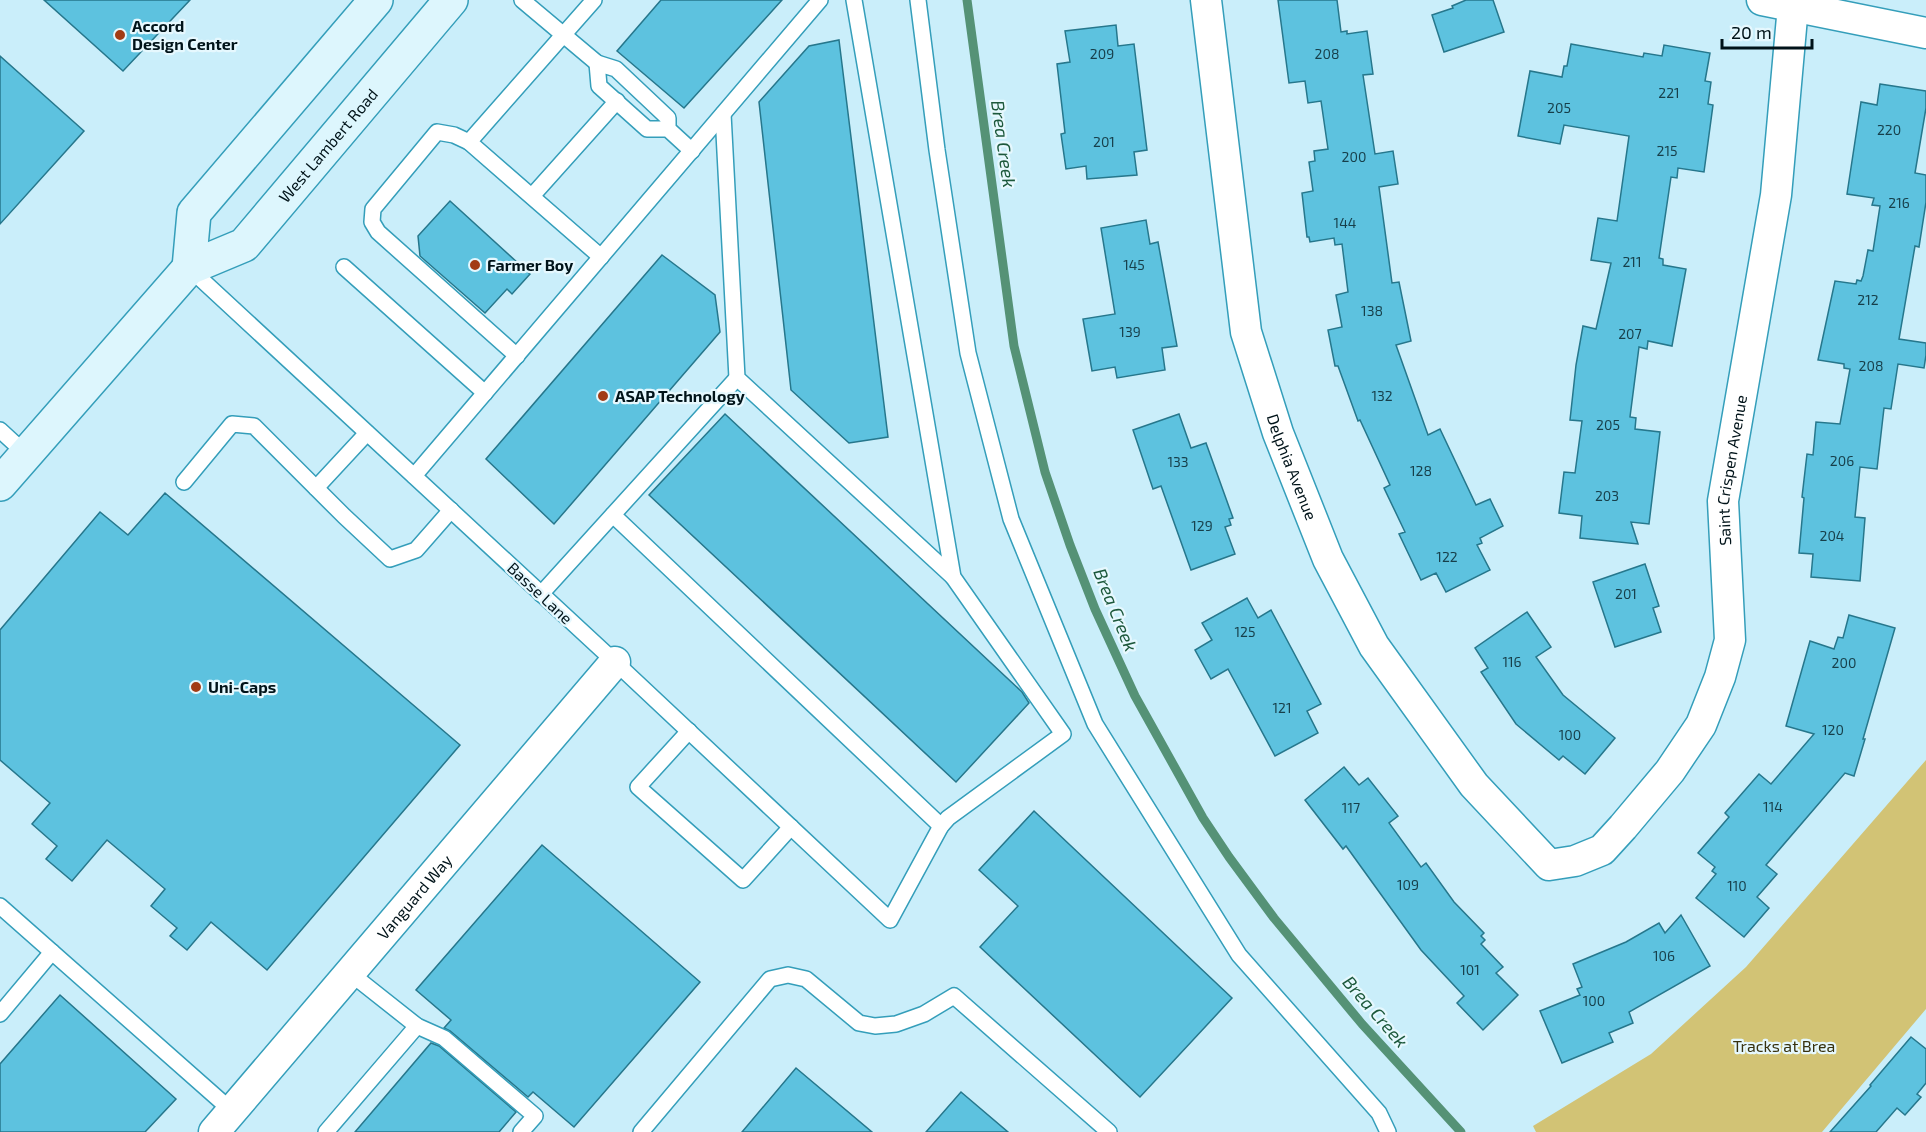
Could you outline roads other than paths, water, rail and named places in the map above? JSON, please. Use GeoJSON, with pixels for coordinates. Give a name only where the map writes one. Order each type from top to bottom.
{"type":"FeatureCollection","features":[{"type":"Feature","properties":{"kind":"main road"},"geometry":{"type":"LineString","coordinates":[[189,268],[194,213],[376,0]]}},
{"type":"Feature","properties":{"kind":"main road","name":"West Lambert Road"},"geometry":{"type":"LineString","coordinates":[[0,484],[189,268],[244,245],[451,0]]}},
{"type":"Feature","properties":{"kind":"street","name":"Delphia Avenue"},"geometry":{"type":"LineString","coordinates":[[1206,0],[1246,332],[1278,434],[1328,559],[1374,646],[1474,785],[1550,864]]}},
{"type":"Feature","properties":{"kind":"street"},"geometry":{"type":"LineString","coordinates":[[1762,0],[1794,3],[1926,33]]}},
{"type":"Feature","properties":{"kind":"street","name":"Saint Crispen Avenue"},"geometry":{"type":"LineString","coordinates":[[1550,864],[1575,861],[1602,850],[1623,827],[1670,771],[1701,725],[1720,677],[1730,640],[1723,501],[1776,195],[1794,3]]}},
{"type":"Feature","properties":{"kind":"street","name":"Vanguard Way"},"geometry":{"type":"LineString","coordinates":[[223,1122],[615,662]]}},
{"type":"Feature","properties":{"kind":"lane"},"geometry":{"type":"LineString","coordinates":[[522,0],[597,63],[616,69],[668,118],[668,129]]}},
{"type":"Feature","properties":{"kind":"lane"},"geometry":{"type":"LineString","coordinates":[[469,142],[594,0]]}},
{"type":"Feature","properties":{"kind":"lane"},"geometry":{"type":"LineString","coordinates":[[414,476],[820,0]]}},
{"type":"Feature","properties":{"kind":"lane"},"geometry":{"type":"LineString","coordinates":[[854,0],[953,577]]}},
{"type":"Feature","properties":{"kind":"lane"},"geometry":{"type":"LineString","coordinates":[[918,0],[937,150],[968,353],[1011,519],[1095,724],[1239,955],[1379,1113],[1388,1132]]}},
{"type":"Feature","properties":{"kind":"lane"},"geometry":{"type":"LineString","coordinates":[[597,63],[599,86],[647,129],[668,129],[692,151]]}},
{"type":"Feature","properties":{"kind":"lane"},"geometry":{"type":"LineString","coordinates":[[532,196],[617,101]]}},
{"type":"Feature","properties":{"kind":"lane"},"geometry":{"type":"LineString","coordinates":[[613,515],[941,826],[948,818],[1063,734],[953,577],[738,378],[723,114]]}},
{"type":"Feature","properties":{"kind":"lane"},"geometry":{"type":"LineString","coordinates":[[517,356],[378,232],[372,222],[373,209],[437,132],[454,135],[469,142],[601,257]]}},
{"type":"Feature","properties":{"kind":"lane"},"geometry":{"type":"LineString","coordinates":[[344,267],[485,393]]}},
{"type":"Feature","properties":{"kind":"lane","name":"Basse Lane"},"geometry":{"type":"LineString","coordinates":[[189,268],[890,920],[941,826]]}},
{"type":"Feature","properties":{"kind":"lane"},"geometry":{"type":"LineString","coordinates":[[541,594],[738,378]]}},
{"type":"Feature","properties":{"kind":"lane"},"geometry":{"type":"LineString","coordinates":[[184,482],[232,424],[254,426],[390,559],[416,550],[451,510]]}},
{"type":"Feature","properties":{"kind":"lane"},"geometry":{"type":"LineString","coordinates":[[0,430],[26,454]]}},
{"type":"Feature","properties":{"kind":"lane"},"geometry":{"type":"LineString","coordinates":[[316,488],[367,433]]}},
{"type":"Feature","properties":{"kind":"lane"},"geometry":{"type":"LineString","coordinates":[[689,731],[638,788],[743,880],[791,827]]}},
{"type":"Feature","properties":{"kind":"lane"},"geometry":{"type":"LineString","coordinates":[[0,906],[52,952],[223,1122]]}},
{"type":"Feature","properties":{"kind":"lane"},"geometry":{"type":"LineString","coordinates":[[0,1014],[52,952]]}},
{"type":"Feature","properties":{"kind":"lane"},"geometry":{"type":"LineString","coordinates":[[350,973],[417,1026],[444,1038],[535,1116],[521,1132]]}},
{"type":"Feature","properties":{"kind":"lane"},"geometry":{"type":"LineString","coordinates":[[641,1132],[770,979],[788,975],[806,979],[859,1023],[875,1026],[896,1024],[924,1014],[954,996],[1108,1132]]}},
{"type":"Feature","properties":{"kind":"lane"},"geometry":{"type":"LineString","coordinates":[[326,1132],[417,1026]]}},
{"type":"Feature","properties":{"kind":"waterway","name":"Brea Creek"},"geometry":{"type":"LineString","coordinates":[[967,0],[1014,346],[1045,472],[1095,609],[1135,696],[1203,818],[1229,857],[1274,918],[1362,1024],[1461,1132]]}},
{"type":"Feature","properties":{"kind":"place","name":"Accord Design Center"},"geometry":{"type":"Point","coordinates":[120,35]}},
{"type":"Feature","properties":{"kind":"place","name":"Farmer Boy"},"geometry":{"type":"Point","coordinates":[475,265]}},
{"type":"Feature","properties":{"kind":"place","name":"ASAP Technology"},"geometry":{"type":"Point","coordinates":[603,396]}},
{"type":"Feature","properties":{"kind":"place","name":"Uni-Caps"},"geometry":{"type":"Point","coordinates":[196,687]}},
{"type":"Feature","properties":{"kind":"park label","name":"Tracks at Brea"},"geometry":{"type":"Point","coordinates":[1784,1046]}}]}
